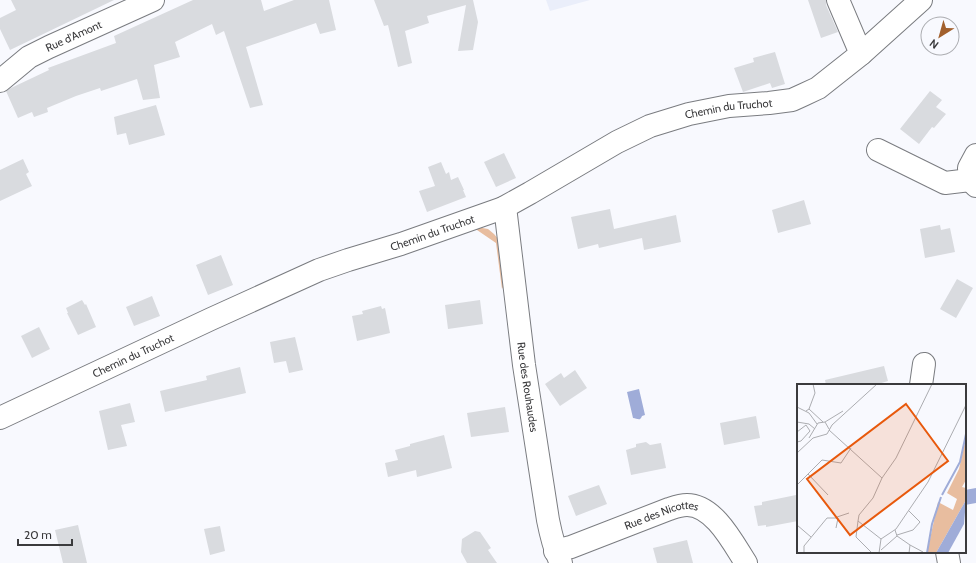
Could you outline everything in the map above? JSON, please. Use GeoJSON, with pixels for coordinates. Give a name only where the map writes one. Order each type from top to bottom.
{"type":"FeatureCollection","features":[{"type":"Feature","properties":{"kind":"street","name":"Rue d'Amont"},"geometry":{"type":"LineString","coordinates":[[0,81],[29,57],[153,0]]}},
{"type":"Feature","properties":{"kind":"street"},"geometry":{"type":"LineString","coordinates":[[838,0],[861,54]]}},
{"type":"Feature","properties":{"kind":"street","name":"Chemin du Truchot"},"geometry":{"type":"LineString","coordinates":[[0,418],[319,270],[401,244],[503,208],[530,194],[617,142],[650,126],[689,114],[729,106],[792,100],[818,88],[861,54],[920,0]]}},
{"type":"Feature","properties":{"kind":"street"},"geometry":{"type":"LineString","coordinates":[[878,150],[945,183],[973,183],[969,168],[976,155]]}},
{"type":"Feature","properties":{"kind":"street","name":"Rue des Rouhaudes"},"geometry":{"type":"LineString","coordinates":[[503,208],[506,215],[528,388],[548,520],[552,540],[558,557]]}},
{"type":"Feature","properties":{"kind":"street","name":"Rue des Nicottes"},"geometry":{"type":"LineString","coordinates":[[558,557],[571,547],[669,508],[679,505],[687,505],[701,508],[708,512],[725,531],[746,563]]}},
{"type":"Feature","properties":{"kind":"street"},"geometry":{"type":"LineString","coordinates":[[947,553],[949,563]]}},
{"type":"Feature","properties":{"kind":"shaded area"},"geometry":{"type":"Polygon","coordinates":[[[546,0],[590,0],[550,11],[546,0]]]}},
{"type":"Feature","properties":{"kind":"shaded area"},"geometry":{"type":"Polygon","coordinates":[[[477,227],[488,229],[499,240],[505,283],[502,289],[496,243],[477,230],[474,230],[473,228],[477,227]]]}},
{"type":"Feature","properties":{"kind":"water"},"geometry":{"type":"Polygon","coordinates":[[[639,389],[645,415],[639,419],[633,418],[627,392],[639,389]]]}},
{"type":"Feature","properties":{"kind":"water"},"geometry":{"type":"Polygon","coordinates":[[[976,488],[976,503],[966,505],[966,490],[976,488]]]}},
{"type":"Feature","properties":{"kind":"building"},"geometry":{"type":"Polygon","coordinates":[[[11,0],[114,0],[10,50],[0,29],[0,18],[16,10],[11,0]]]}},
{"type":"Feature","properties":{"kind":"building"},"geometry":{"type":"Polygon","coordinates":[[[193,0],[261,0],[264,11],[294,0],[329,0],[336,30],[320,34],[316,23],[246,47],[263,105],[250,108],[224,31],[216,35],[212,24],[175,42],[180,57],[154,65],[160,98],[143,100],[137,79],[101,91],[100,88],[76,96],[47,108],[48,112],[34,117],[32,112],[18,118],[6,91],[49,70],[48,68],[116,43],[114,36],[193,0]]]}},
{"type":"Feature","properties":{"kind":"building"},"geometry":{"type":"Polygon","coordinates":[[[374,0],[473,0],[478,22],[473,50],[458,51],[466,5],[427,16],[429,23],[405,31],[412,63],[398,67],[388,25],[384,26],[374,0]]]}},
{"type":"Feature","properties":{"kind":"building"},"geometry":{"type":"Polygon","coordinates":[[[808,0],[826,0],[826,5],[838,32],[821,38],[808,0]]]}},
{"type":"Feature","properties":{"kind":"building"},"geometry":{"type":"Polygon","coordinates":[[[775,52],[785,84],[772,88],[770,83],[743,92],[734,68],[754,62],[753,58],[775,52]]]}},
{"type":"Feature","properties":{"kind":"building"},"geometry":{"type":"Polygon","coordinates":[[[930,91],[942,100],[936,107],[946,114],[934,128],[932,127],[919,144],[900,129],[930,91]]]}},
{"type":"Feature","properties":{"kind":"building"},"geometry":{"type":"Polygon","coordinates":[[[156,105],[165,135],[129,145],[126,133],[117,135],[114,117],[156,105]]]}},
{"type":"Feature","properties":{"kind":"building"},"geometry":{"type":"Polygon","coordinates":[[[504,153],[516,178],[496,187],[484,162],[504,153]]]}},
{"type":"Feature","properties":{"kind":"building"},"geometry":{"type":"Polygon","coordinates":[[[23,159],[29,172],[26,174],[32,186],[0,201],[0,170],[23,159]]]}},
{"type":"Feature","properties":{"kind":"building"},"geometry":{"type":"Polygon","coordinates":[[[441,162],[446,174],[449,172],[451,180],[458,177],[466,197],[427,212],[419,191],[435,186],[428,167],[441,162]]]}},
{"type":"Feature","properties":{"kind":"building"},"geometry":{"type":"Polygon","coordinates":[[[804,200],[811,224],[778,233],[772,210],[804,200]]]}},
{"type":"Feature","properties":{"kind":"building"},"geometry":{"type":"Polygon","coordinates":[[[610,209],[614,229],[676,215],[681,242],[644,250],[642,238],[599,248],[598,244],[578,249],[571,217],[610,209]]]}},
{"type":"Feature","properties":{"kind":"building"},"geometry":{"type":"Polygon","coordinates":[[[940,225],[941,230],[950,228],[955,252],[925,258],[920,229],[940,225]]]}},
{"type":"Feature","properties":{"kind":"building"},"geometry":{"type":"Polygon","coordinates":[[[221,255],[233,285],[208,295],[196,265],[221,255]]]}},
{"type":"Feature","properties":{"kind":"building"},"geometry":{"type":"Polygon","coordinates":[[[957,279],[973,288],[956,318],[940,309],[957,279]]]}},
{"type":"Feature","properties":{"kind":"building"},"geometry":{"type":"Polygon","coordinates":[[[152,296],[160,316],[134,326],[126,307],[152,296]]]}},
{"type":"Feature","properties":{"kind":"building"},"geometry":{"type":"Polygon","coordinates":[[[82,300],[85,305],[86,304],[96,327],[78,335],[66,308],[82,300]]]}},
{"type":"Feature","properties":{"kind":"building"},"geometry":{"type":"Polygon","coordinates":[[[480,300],[483,324],[448,329],[445,305],[480,300]]]}},
{"type":"Feature","properties":{"kind":"building"},"geometry":{"type":"Polygon","coordinates":[[[381,306],[382,309],[385,308],[390,333],[357,341],[352,316],[363,314],[362,311],[381,306]]]}},
{"type":"Feature","properties":{"kind":"building"},"geometry":{"type":"Polygon","coordinates":[[[39,327],[50,349],[32,358],[21,336],[39,327]]]}},
{"type":"Feature","properties":{"kind":"building"},"geometry":{"type":"Polygon","coordinates":[[[295,337],[303,370],[289,373],[286,361],[274,363],[270,342],[295,337]]]}},
{"type":"Feature","properties":{"kind":"building"},"geometry":{"type":"Polygon","coordinates":[[[884,366],[888,381],[878,384],[826,384],[825,380],[884,366]]]}},
{"type":"Feature","properties":{"kind":"building"},"geometry":{"type":"Polygon","coordinates":[[[240,367],[246,393],[165,412],[160,391],[207,380],[206,376],[240,367]]]}},
{"type":"Feature","properties":{"kind":"building"},"geometry":{"type":"Polygon","coordinates":[[[575,370],[587,388],[560,406],[545,384],[561,373],[564,378],[575,370]]]}},
{"type":"Feature","properties":{"kind":"building"},"geometry":{"type":"Polygon","coordinates":[[[130,403],[135,422],[121,425],[127,446],[108,450],[99,411],[130,403]]]}},
{"type":"Feature","properties":{"kind":"building"},"geometry":{"type":"Polygon","coordinates":[[[505,407],[509,432],[471,437],[467,413],[505,407]]]}},
{"type":"Feature","properties":{"kind":"building"},"geometry":{"type":"Polygon","coordinates":[[[756,416],[760,438],[724,445],[720,423],[756,416]]]}},
{"type":"Feature","properties":{"kind":"building"},"geometry":{"type":"Polygon","coordinates":[[[444,435],[452,468],[417,477],[416,470],[388,477],[385,463],[398,460],[395,450],[410,446],[410,444],[444,435]]]}},
{"type":"Feature","properties":{"kind":"building"},"geometry":{"type":"Polygon","coordinates":[[[646,442],[650,445],[661,443],[666,468],[631,475],[626,450],[636,447],[636,444],[646,442]]]}},
{"type":"Feature","properties":{"kind":"building"},"geometry":{"type":"Polygon","coordinates":[[[599,485],[607,504],[576,516],[568,496],[599,485]]]}},
{"type":"Feature","properties":{"kind":"building"},"geometry":{"type":"Polygon","coordinates":[[[796,495],[797,521],[766,527],[766,525],[758,526],[754,506],[762,505],[762,502],[796,495]]]}},
{"type":"Feature","properties":{"kind":"building"},"geometry":{"type":"Polygon","coordinates":[[[78,525],[87,563],[63,563],[55,530],[78,525]]]}},
{"type":"Feature","properties":{"kind":"building"},"geometry":{"type":"Polygon","coordinates":[[[220,526],[225,551],[210,555],[204,529],[220,526]]]}},
{"type":"Feature","properties":{"kind":"building"},"geometry":{"type":"Polygon","coordinates":[[[475,531],[480,532],[491,548],[488,550],[497,563],[467,563],[461,552],[462,539],[475,531]]]}},
{"type":"Feature","properties":{"kind":"building"},"geometry":{"type":"Polygon","coordinates":[[[687,540],[693,563],[657,563],[653,548],[687,540]]]}}]}
